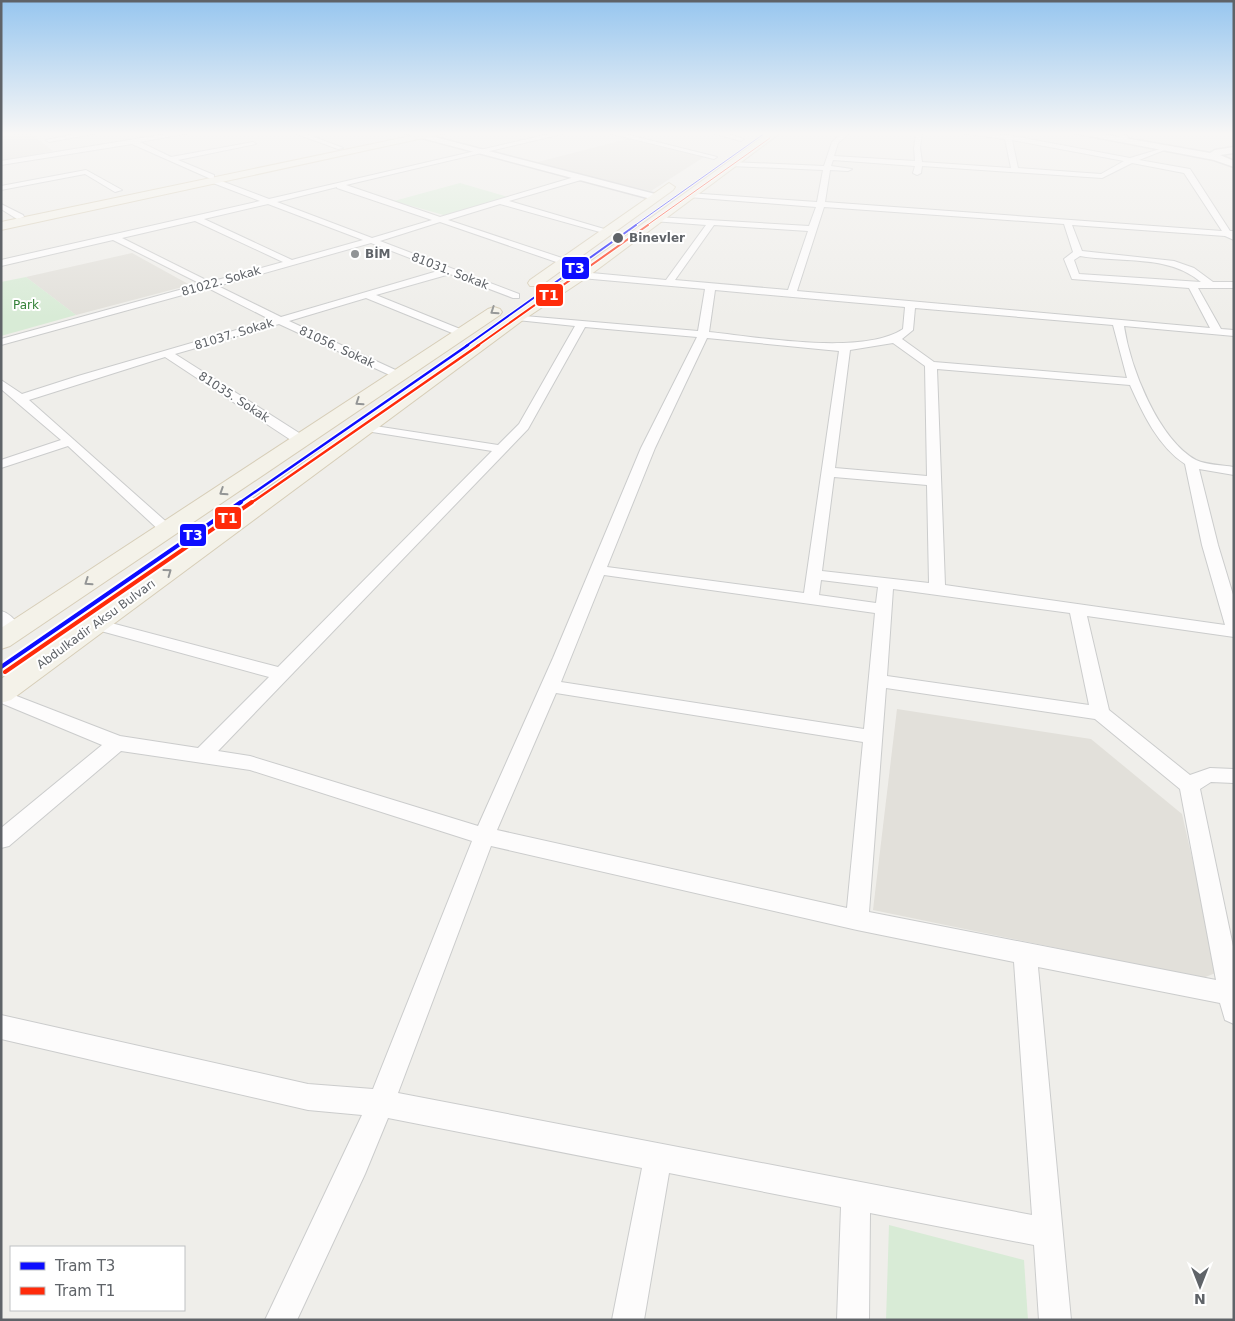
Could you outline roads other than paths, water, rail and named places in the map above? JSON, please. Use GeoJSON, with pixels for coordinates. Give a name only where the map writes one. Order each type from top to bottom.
{"type":"FeatureCollection","features":[{"type":"Feature","properties":{"kind":"main road"},"geometry":{"type":"LineString","coordinates":[[1,220],[131,195]]}},
{"type":"Feature","properties":{"kind":"main road"},"geometry":{"type":"LineString","coordinates":[[1,226],[142,195]]}},
{"type":"Feature","properties":{"kind":"main road"},"geometry":{"type":"LineString","coordinates":[[645,195],[655,197]]}},
{"type":"Feature","properties":{"kind":"main road"},"geometry":{"type":"LineString","coordinates":[[8,636],[516,296],[607,230],[660,195]]}},
{"type":"Feature","properties":{"kind":"main road","name":"Abdulkadir Aksu Bulvarı"},"geometry":{"type":"LineString","coordinates":[[1,694],[517,317],[580,275],[656,220],[677,195]]}},
{"type":"Feature","properties":{"kind":"street","name":"81031. Sokak"},"geometry":{"type":"LineString","coordinates":[[254,195],[516,296]]}},
{"type":"Feature","properties":{"kind":"street"},"geometry":{"type":"LineString","coordinates":[[1,263],[300,195]]}},
{"type":"Feature","properties":{"kind":"street"},"geometry":{"type":"LineString","coordinates":[[365,195],[565,262]]}},
{"type":"Feature","properties":{"kind":"street","name":"81022. Sokak"},"geometry":{"type":"LineString","coordinates":[[1,342],[370,240],[525,195]]}},
{"type":"Feature","properties":{"kind":"street"},"geometry":{"type":"LineString","coordinates":[[767,195],[821,204],[1232,235]]}},
{"type":"Feature","properties":{"kind":"street"},"geometry":{"type":"LineString","coordinates":[[791,295],[823,195]]}},
{"type":"Feature","properties":{"kind":"street"},"geometry":{"type":"LineString","coordinates":[[1204,195],[1232,235]]}},
{"type":"Feature","properties":{"kind":"street"},"geometry":{"type":"LineString","coordinates":[[502,202],[607,230]]}},
{"type":"Feature","properties":{"kind":"street"},"geometry":{"type":"LineString","coordinates":[[1,206],[20,216]]}},
{"type":"Feature","properties":{"kind":"street"},"geometry":{"type":"LineString","coordinates":[[196,218],[290,262]]}},
{"type":"Feature","properties":{"kind":"street"},"geometry":{"type":"LineString","coordinates":[[656,220],[812,229]]}},
{"type":"Feature","properties":{"kind":"street"},"geometry":{"type":"LineString","coordinates":[[1066,222],[1078,253]]}},
{"type":"Feature","properties":{"kind":"street"},"geometry":{"type":"LineString","coordinates":[[668,283],[711,223]]}},
{"type":"Feature","properties":{"kind":"street","name":"81056. Sokak"},"geometry":{"type":"LineString","coordinates":[[116,238],[279,320],[398,375]]}},
{"type":"Feature","properties":{"kind":"street"},"geometry":{"type":"LineString","coordinates":[[1212,286],[1188,269],[1168,263],[1100,258],[1078,253],[1069,259],[1075,277],[1192,285],[1212,286],[1234,285]]}},
{"type":"Feature","properties":{"kind":"street","name":"81037. Sokak"},"geometry":{"type":"LineString","coordinates":[[20,399],[279,320],[449,271]]}},
{"type":"Feature","properties":{"kind":"street"},"geometry":{"type":"LineString","coordinates":[[580,275],[1234,333]]}},
{"type":"Feature","properties":{"kind":"street"},"geometry":{"type":"LineString","coordinates":[[1192,285],[1217,331]]}},
{"type":"Feature","properties":{"kind":"street"},"geometry":{"type":"LineString","coordinates":[[281,1320],[355,1164],[381,1103],[484,836],[550,686],[648,448],[703,335],[710,288]]}},
{"type":"Feature","properties":{"kind":"street"},"geometry":{"type":"LineString","coordinates":[[367,295],[461,333]]}},
{"type":"Feature","properties":{"kind":"street"},"geometry":{"type":"LineString","coordinates":[[517,317],[845,348],[894,340],[908,330],[910,305]]}},
{"type":"Feature","properties":{"kind":"street"},"geometry":{"type":"LineString","coordinates":[[1118,323],[1135,382],[1166,441],[1191,463],[1234,471]]}},
{"type":"Feature","properties":{"kind":"street"},"geometry":{"type":"LineString","coordinates":[[200,757],[524,426],[581,324]]}},
{"type":"Feature","properties":{"kind":"street"},"geometry":{"type":"LineString","coordinates":[[894,340],[931,365],[1135,382]]}},
{"type":"Feature","properties":{"kind":"street"},"geometry":{"type":"LineString","coordinates":[[812,598],[845,348]]}},
{"type":"Feature","properties":{"kind":"street","name":"81035. Sokak"},"geometry":{"type":"LineString","coordinates":[[167,354],[302,440]]}},
{"type":"Feature","properties":{"kind":"street"},"geometry":{"type":"LineString","coordinates":[[931,365],[937,589]]}},
{"type":"Feature","properties":{"kind":"street"},"geometry":{"type":"LineString","coordinates":[[1,383],[70,441],[166,529]]}},
{"type":"Feature","properties":{"kind":"street"},"geometry":{"type":"LineString","coordinates":[[366,427],[501,449]]}},
{"type":"Feature","properties":{"kind":"street"},"geometry":{"type":"LineString","coordinates":[[1,464],[70,441]]}},
{"type":"Feature","properties":{"kind":"street"},"geometry":{"type":"LineString","coordinates":[[1191,463],[1210,545],[1234,627]]}},
{"type":"Feature","properties":{"kind":"street"},"geometry":{"type":"LineString","coordinates":[[829,472],[934,481]]}},
{"type":"Feature","properties":{"kind":"street"},"geometry":{"type":"LineString","coordinates":[[598,570],[885,609]]}},
{"type":"Feature","properties":{"kind":"street"},"geometry":{"type":"LineString","coordinates":[[816,575],[937,589],[1234,632]]}},
{"type":"Feature","properties":{"kind":"street"},"geometry":{"type":"LineString","coordinates":[[858,920],[886,583]]}},
{"type":"Feature","properties":{"kind":"street"},"geometry":{"type":"LineString","coordinates":[[1077,609],[1100,713]]}},
{"type":"Feature","properties":{"kind":"street"},"geometry":{"type":"LineString","coordinates":[[1,616],[8,636]]}},
{"type":"Feature","properties":{"kind":"street"},"geometry":{"type":"LineString","coordinates":[[96,624],[280,674]]}},
{"type":"Feature","properties":{"kind":"street"},"geometry":{"type":"LineString","coordinates":[[1,694],[117,743],[200,757],[250,763],[484,836],[858,920],[1025,953],[1233,1000],[1189,786],[1100,713],[879,681]]}},
{"type":"Feature","properties":{"kind":"street"},"geometry":{"type":"LineString","coordinates":[[550,686],[874,737]]}},
{"type":"Feature","properties":{"kind":"street"},"geometry":{"type":"LineString","coordinates":[[1,840],[117,743]]}},
{"type":"Feature","properties":{"kind":"street"},"geometry":{"type":"LineString","coordinates":[[1189,786],[1204,776],[1217,773],[1234,776]]}},
{"type":"Feature","properties":{"kind":"street"},"geometry":{"type":"LineString","coordinates":[[1025,953],[1055,1320]]}},
{"type":"Feature","properties":{"kind":"street"},"geometry":{"type":"LineString","coordinates":[[1,1027],[308,1097],[381,1103],[1048,1233]]}},
{"type":"Feature","properties":{"kind":"street"},"geometry":{"type":"LineString","coordinates":[[628,1320],[658,1158]]}},
{"type":"Feature","properties":{"kind":"street"},"geometry":{"type":"LineString","coordinates":[[853,1320],[856,1195]]}},
{"type":"Feature","properties":{"kind":"tram line","name":"T3"},"geometry":{"type":"LineString","coordinates":[[1,667],[444,362],[679,195]]}},
{"type":"Feature","properties":{"kind":"tram line","name":"T1"},"geometry":{"type":"LineString","coordinates":[[5,672],[448,367],[690,195]]}},
{"type":"Feature","properties":{"kind":"place","name":"Binevler"},"geometry":{"type":"Point","coordinates":[618,238]}},
{"type":"Feature","properties":{"kind":"place","name":"BİM"},"geometry":{"type":"Point","coordinates":[355,254]}},
{"type":"Feature","properties":{"kind":"park label","name":"Park"},"geometry":{"type":"Point","coordinates":[26,305]}}]}
